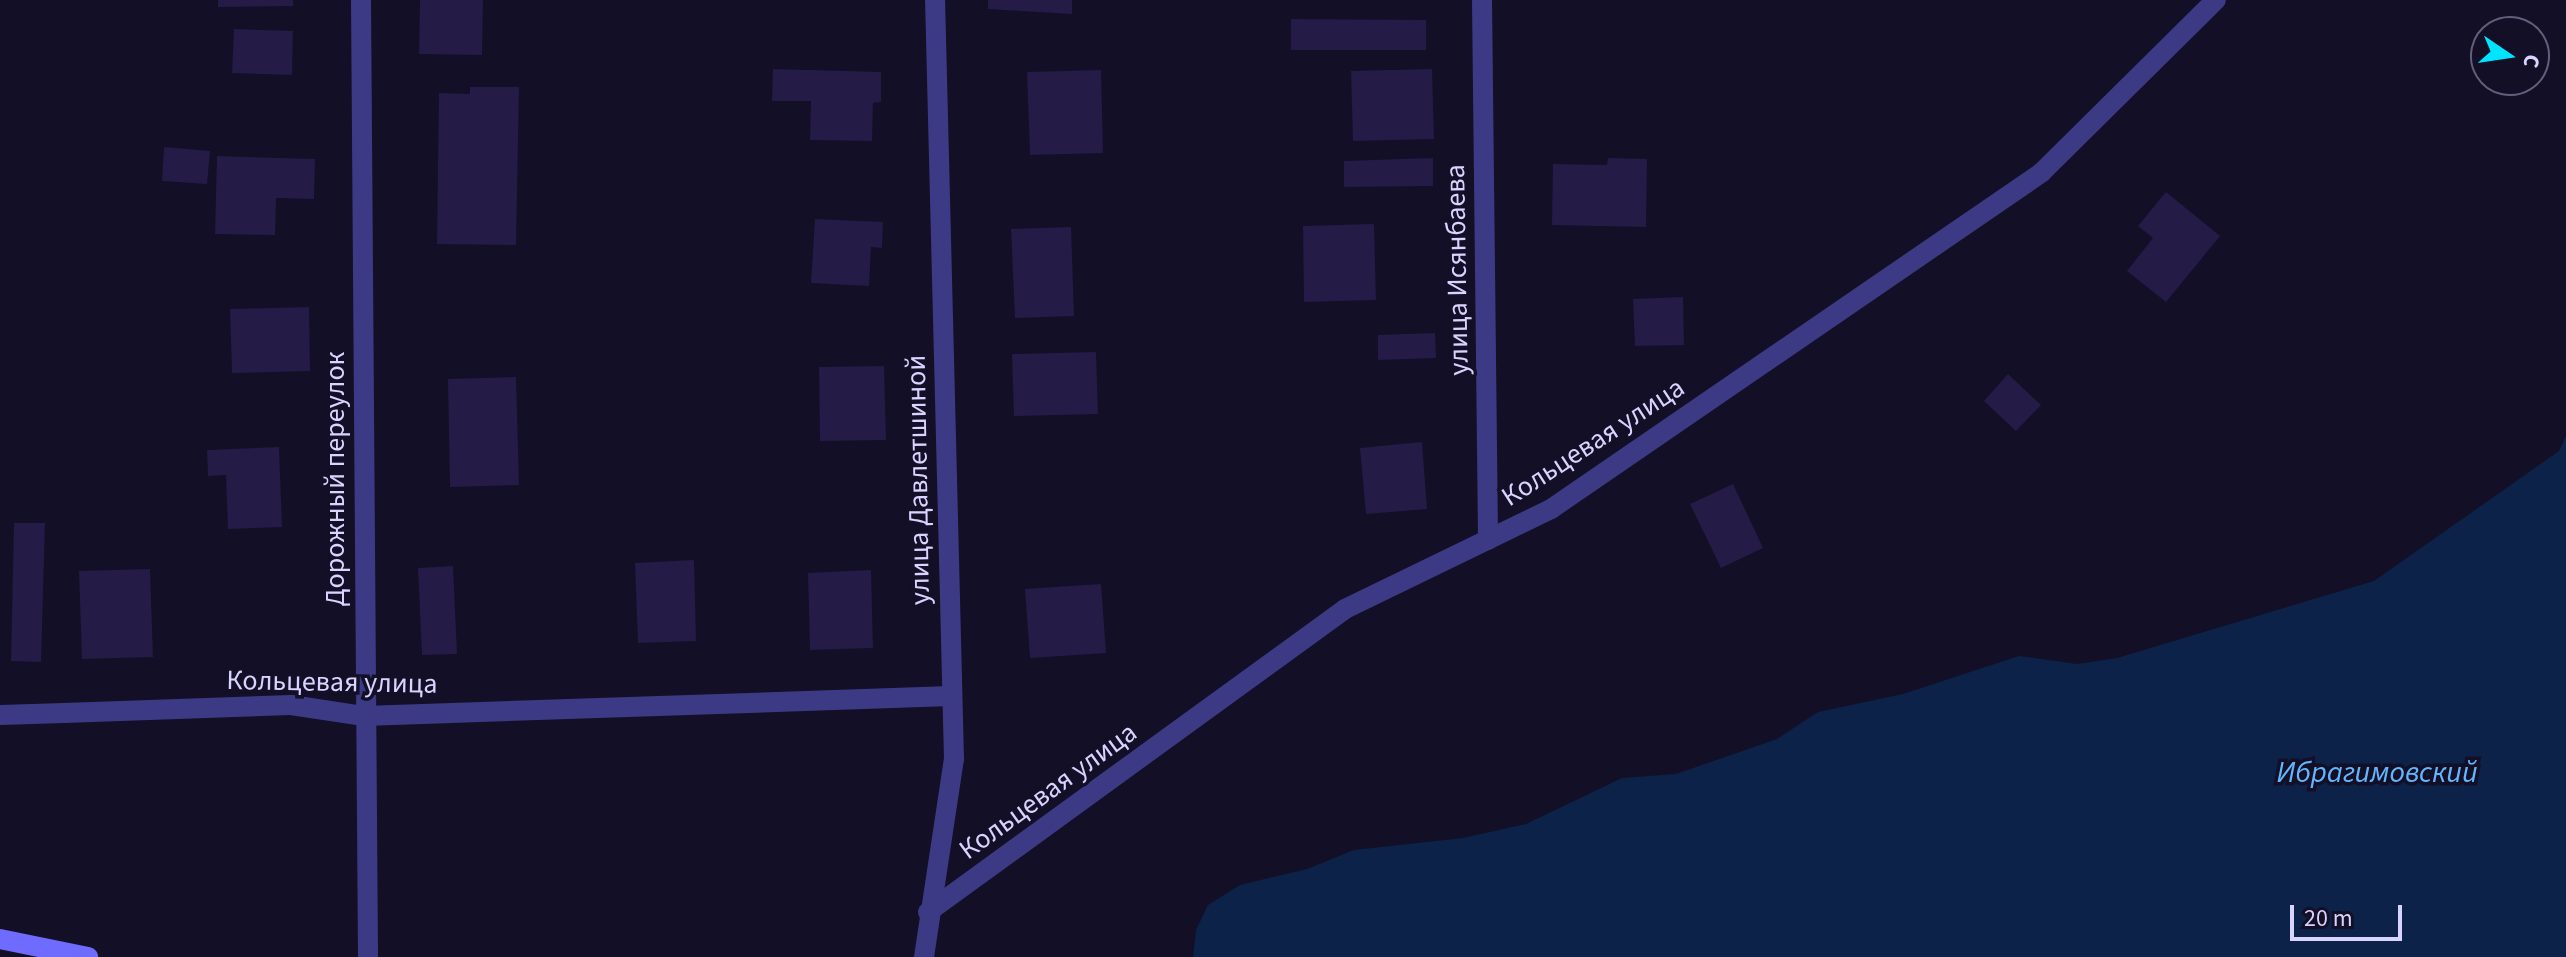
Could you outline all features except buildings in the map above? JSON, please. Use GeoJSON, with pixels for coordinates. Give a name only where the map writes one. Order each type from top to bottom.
{"type":"FeatureCollection","features":[{"type":"Feature","properties":{"kind":"main road"},"geometry":{"type":"LineString","coordinates":[[0,939],[88,957]]}},
{"type":"Feature","properties":{"kind":"street","name":"Дорожный переулок"},"geometry":{"type":"LineString","coordinates":[[361,0],[368,957]]}},
{"type":"Feature","properties":{"kind":"street","name":"улица Давлетшиной"},"geometry":{"type":"LineString","coordinates":[[924,957],[928,912],[954,759],[935,0]]}},
{"type":"Feature","properties":{"kind":"street","name":"улица Исянбаева"},"geometry":{"type":"LineString","coordinates":[[1482,0],[1488,540]]}},
{"type":"Feature","properties":{"kind":"street","name":"Кольцевая улица"},"geometry":{"type":"LineString","coordinates":[[928,912],[1345,609],[1551,509],[2041,173],[2216,0]]}},
{"type":"Feature","properties":{"kind":"street","name":"Кольцевая улица"},"geometry":{"type":"LineString","coordinates":[[0,715],[291,705],[364,716],[951,696]]}},
{"type":"Feature","properties":{"kind":"water","name":"Ибрагимовский"},"geometry":{"type":"Polygon","coordinates":[[[2566,436],[2566,957],[1193,957],[1196,930],[1208,905],[1240,885],[1307,869],[1354,850],[1463,838],[1526,824],[1622,778],[1676,774],[1777,739],[1818,712],[1903,694],[2019,656],[2077,664],[2117,658],[2374,581],[2559,451],[2566,436]]]}}]}
